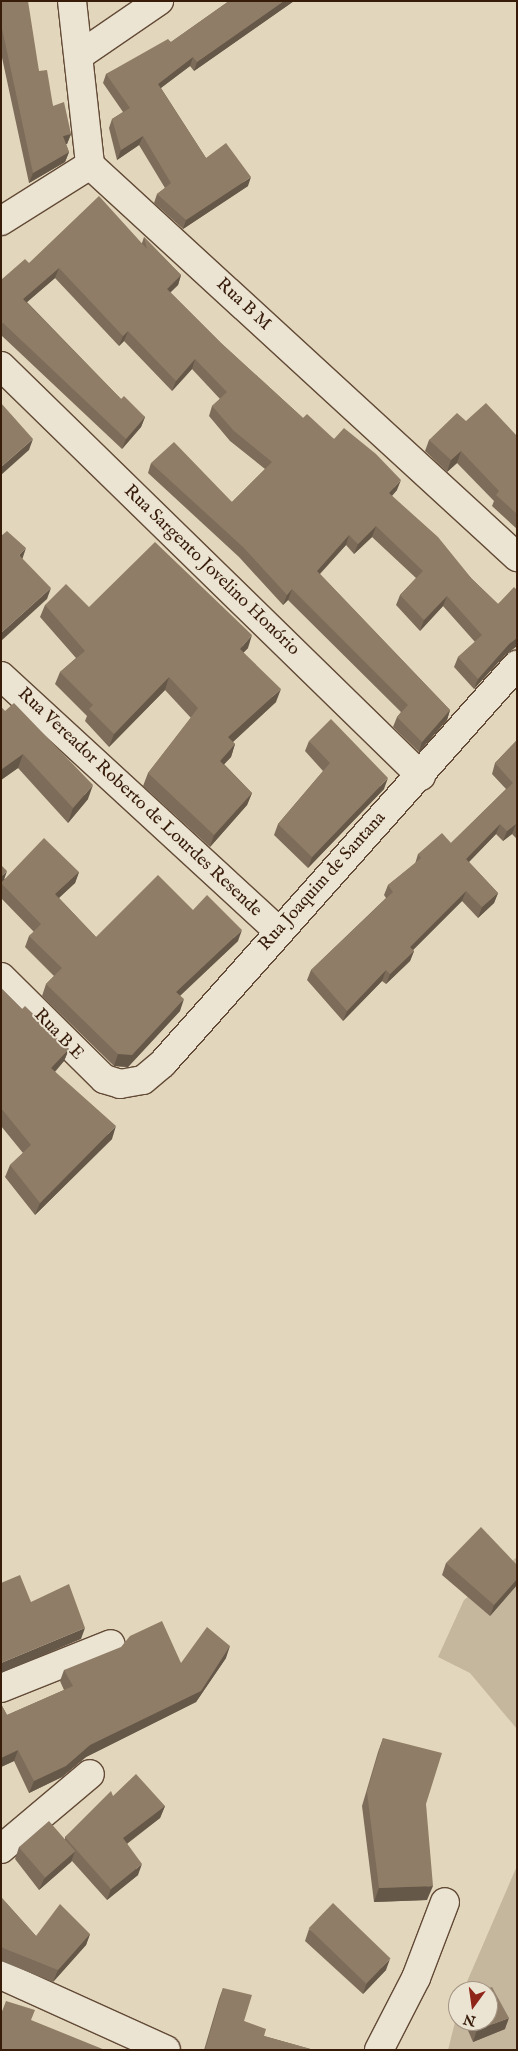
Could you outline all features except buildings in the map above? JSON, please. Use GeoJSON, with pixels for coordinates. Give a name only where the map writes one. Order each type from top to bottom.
{"type":"FeatureCollection","features":[{"type":"Feature","properties":{"kind":"street"},"geometry":{"type":"LineString","coordinates":[[1,221],[90,165],[80,55],[72,1]]}},
{"type":"Feature","properties":{"kind":"street"},"geometry":{"type":"LineString","coordinates":[[80,55],[159,1]]}},
{"type":"Feature","properties":{"kind":"street","name":"Rua B M"},"geometry":{"type":"LineString","coordinates":[[90,165],[517,557]]}},
{"type":"Feature","properties":{"kind":"street","name":"Rua Sargento Jovelino Honório"},"geometry":{"type":"LineString","coordinates":[[1,366],[421,776]]}},
{"type":"Feature","properties":{"kind":"street","name":"Rua Joaquim de Santana"},"geometry":{"type":"LineString","coordinates":[[120,1084],[143,1080],[163,1063],[278,931],[421,776],[517,665]]}},
{"type":"Feature","properties":{"kind":"street","name":"Rua Vereador Roberto de Lourdes Resende"},"geometry":{"type":"LineString","coordinates":[[1,676],[278,931]]}},
{"type":"Feature","properties":{"kind":"street","name":"Rua B E"},"geometry":{"type":"LineString","coordinates":[[1,977],[88,1066],[104,1079],[120,1084]]}},
{"type":"Feature","properties":{"kind":"street"},"geometry":{"type":"LineString","coordinates":[[1,1688],[110,1644]]}},
{"type":"Feature","properties":{"kind":"street"},"geometry":{"type":"LineString","coordinates":[[1,1848],[90,1774]]}},
{"type":"Feature","properties":{"kind":"street"},"geometry":{"type":"LineString","coordinates":[[379,2050],[416,1978],[444,1902]]}},
{"type":"Feature","properties":{"kind":"street"},"geometry":{"type":"LineString","coordinates":[[1,1975],[166,2050]]}},
{"type":"Feature","properties":{"kind":"shaded area"},"geometry":{"type":"Polygon","coordinates":[[[517,1557],[517,1729],[470,1673],[438,1657],[464,1600],[517,1557]]]}},
{"type":"Feature","properties":{"kind":"shaded area"},"geometry":{"type":"Polygon","coordinates":[[[517,1866],[517,2050],[448,2050],[453,2031],[498,2031],[498,1981],[467,1981],[517,1866]]]}}]}
